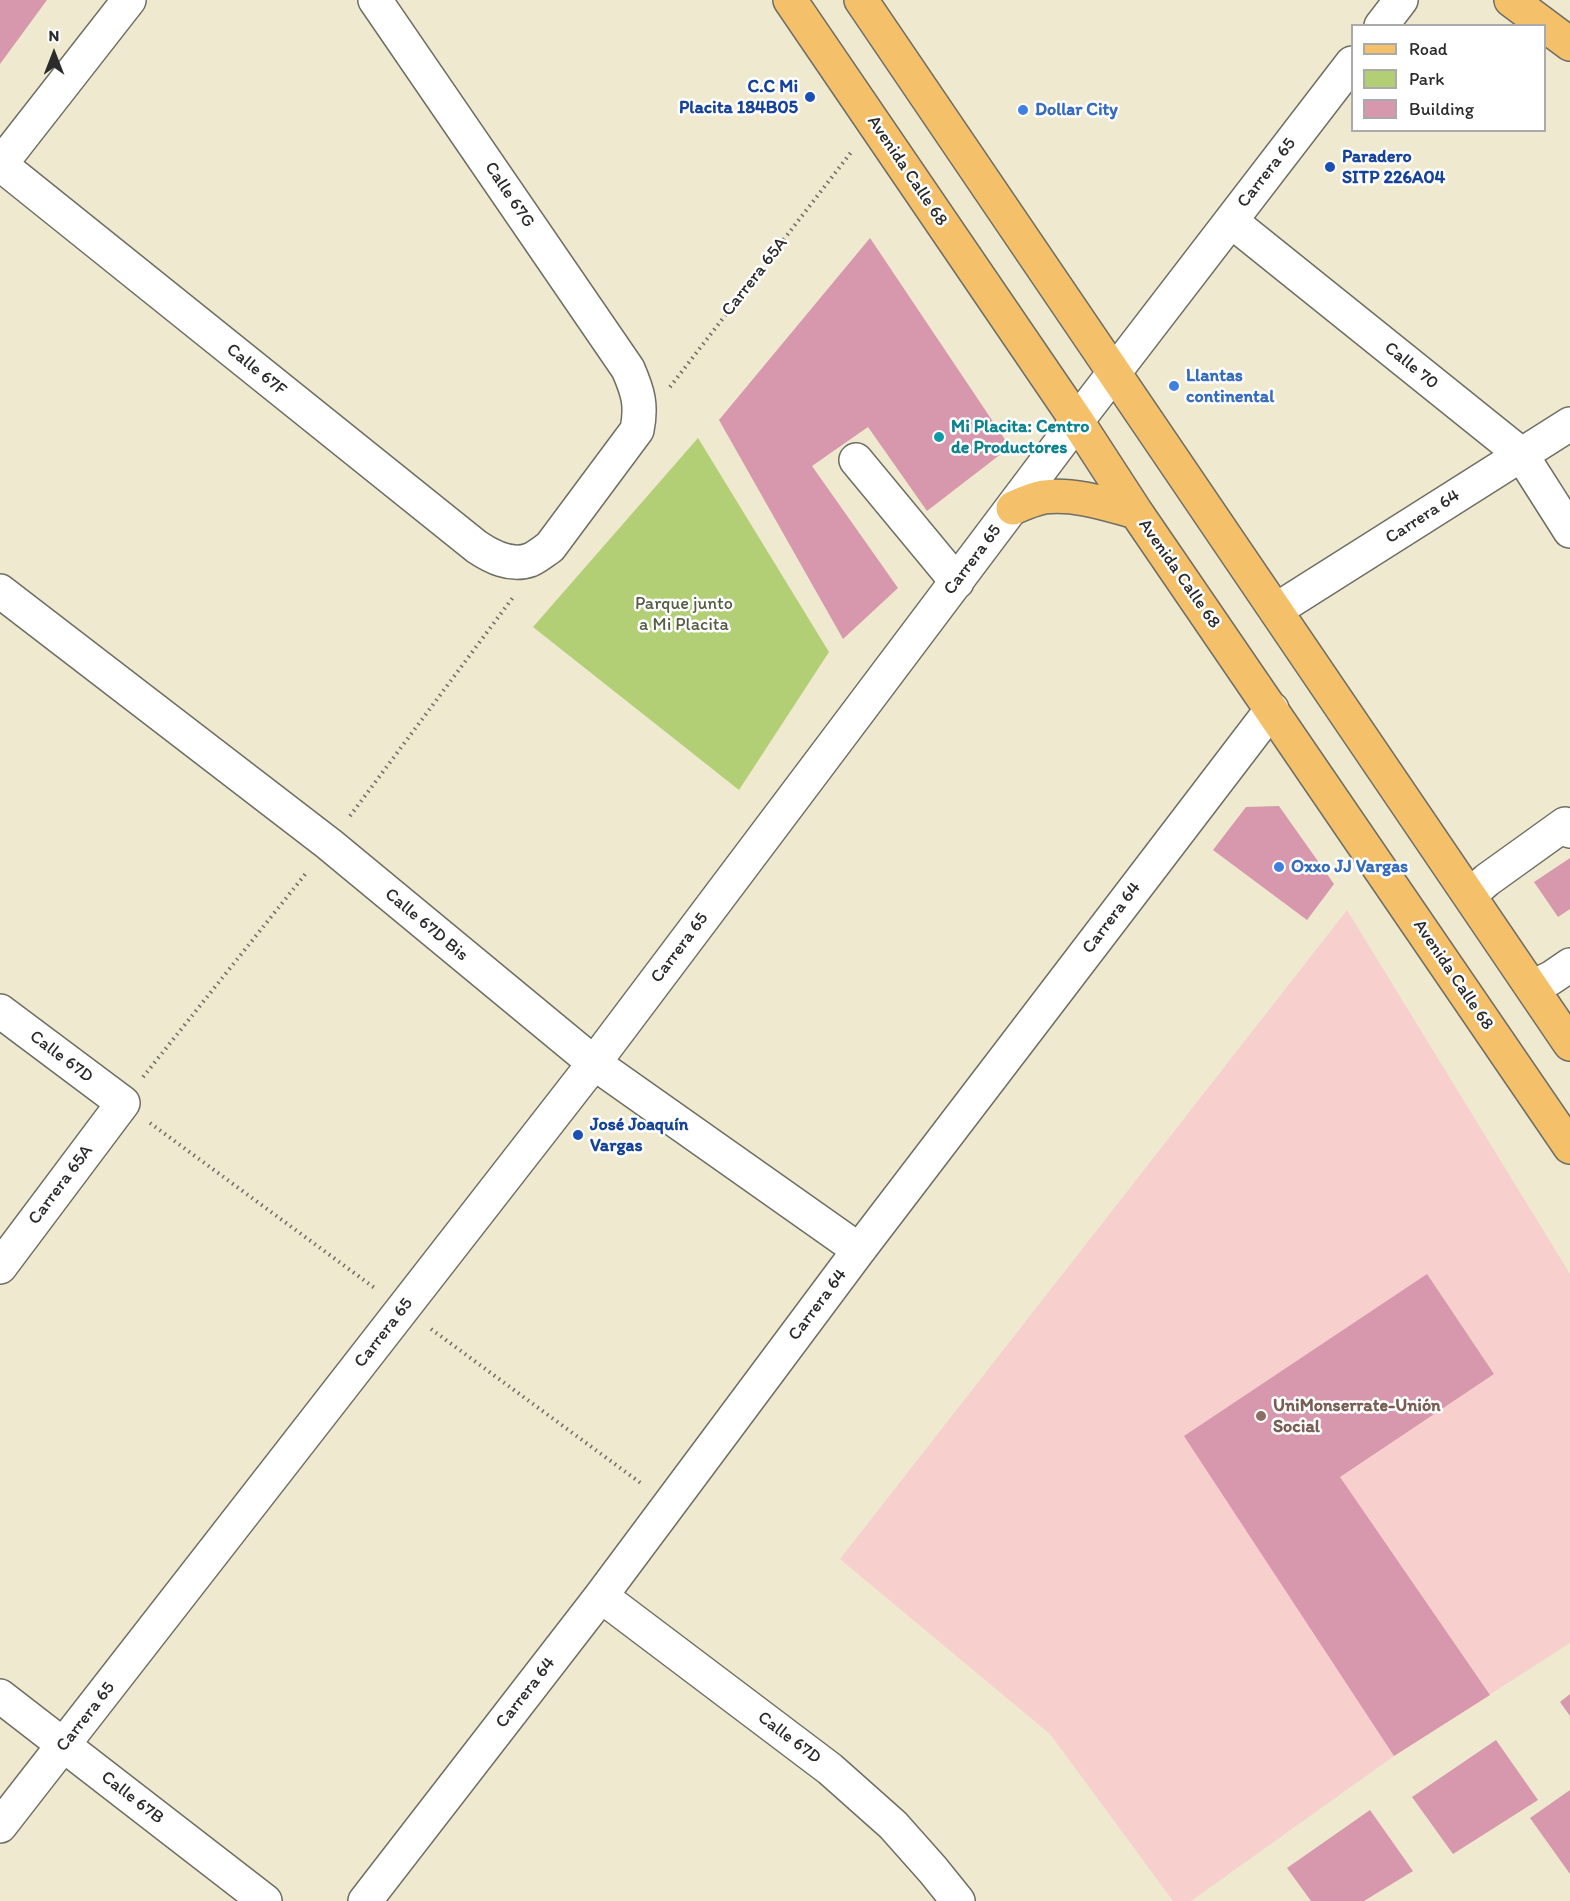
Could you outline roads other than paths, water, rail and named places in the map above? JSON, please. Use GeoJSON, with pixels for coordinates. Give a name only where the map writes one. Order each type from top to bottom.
{"type":"FeatureCollection","features":[{"type":"Feature","properties":{"kind":"main road","name":"Avenida Calle 68"},"geometry":{"type":"LineString","coordinates":[[790,0],[1077,421],[1136,512],[1570,1147]]}},
{"type":"Feature","properties":{"kind":"main road"},"geometry":{"type":"LineString","coordinates":[[861,0],[1570,1044]]}},
{"type":"Feature","properties":{"kind":"main road"},"geometry":{"type":"LineString","coordinates":[[1511,0],[1543,24]]}},
{"type":"Feature","properties":{"kind":"main road"},"geometry":{"type":"LineString","coordinates":[[1546,26],[1570,44]]}},
{"type":"Feature","properties":{"kind":"main road"},"geometry":{"type":"LineString","coordinates":[[1012,508],[1043,497],[1101,502],[1136,512]]}},
{"type":"Feature","properties":{"kind":"street"},"geometry":{"type":"LineString","coordinates":[[0,165],[129,0]]}},
{"type":"Feature","properties":{"kind":"street","name":"Calle 67G"},"geometry":{"type":"LineString","coordinates":[[375,0],[628,369],[638,392],[640,413],[637,430]]}},
{"type":"Feature","properties":{"kind":"street"},"geometry":{"type":"LineString","coordinates":[[1383,24],[1401,0]]}},
{"type":"Feature","properties":{"kind":"street","name":"Carrera 65"},"geometry":{"type":"LineString","coordinates":[[0,1827],[594,1063],[1077,421],[1351,66]]}},
{"type":"Feature","properties":{"kind":"street","name":"Calle 67F"},"geometry":{"type":"LineString","coordinates":[[0,165],[477,547],[496,559],[518,562],[530,560],[550,547],[637,430]]}},
{"type":"Feature","properties":{"kind":"street","name":"Calle 70"},"geometry":{"type":"LineString","coordinates":[[1230,221],[1521,454],[1570,531]]}},
{"type":"Feature","properties":{"kind":"street","name":"Carrera 64"},"geometry":{"type":"LineString","coordinates":[[1276,610],[1570,424]]}},
{"type":"Feature","properties":{"kind":"street"},"geometry":{"type":"LineString","coordinates":[[856,460],[957,582]]}},
{"type":"Feature","properties":{"kind":"street","name":"Calle 67D Bis"},"geometry":{"type":"LineString","coordinates":[[0,591],[329,844],[594,1063],[859,1250]]}},
{"type":"Feature","properties":{"kind":"street","name":"Carrera 64"},"geometry":{"type":"LineString","coordinates":[[365,1901],[601,1596],[859,1250],[1272,709]]}},
{"type":"Feature","properties":{"kind":"street"},"geometry":{"type":"LineString","coordinates":[[1470,895],[1487,880],[1565,824],[1570,831]]}},
{"type":"Feature","properties":{"kind":"street"},"geometry":{"type":"LineString","coordinates":[[1532,987],[1570,965]]}},
{"type":"Feature","properties":{"kind":"street","name":"Calle 67D"},"geometry":{"type":"LineString","coordinates":[[0,1011],[123,1103]]}},
{"type":"Feature","properties":{"kind":"street","name":"Carrera 65A"},"geometry":{"type":"LineString","coordinates":[[0,1267],[123,1103]]}},
{"type":"Feature","properties":{"kind":"street","name":"Calle 67D"},"geometry":{"type":"LineString","coordinates":[[601,1596],[830,1769],[893,1825],[958,1901]]}},
{"type":"Feature","properties":{"kind":"street","name":"Calle 67B"},"geometry":{"type":"LineString","coordinates":[[0,1695],[265,1901]]}},
{"type":"Feature","properties":{"kind":"place","name":"C.C Mi Placita 184B05"},"geometry":{"type":"Point","coordinates":[810,97]}},
{"type":"Feature","properties":{"kind":"place","name":"Dollar City"},"geometry":{"type":"Point","coordinates":[1023,110]}},
{"type":"Feature","properties":{"kind":"place","name":"Paradero SITP 226A04"},"geometry":{"type":"Point","coordinates":[1330,167]}},
{"type":"Feature","properties":{"kind":"place","name":"Llantas continental"},"geometry":{"type":"Point","coordinates":[1174,386]}},
{"type":"Feature","properties":{"kind":"place","name":"Mi Placita: Centro de Productores"},"geometry":{"type":"Point","coordinates":[939,437]}},
{"type":"Feature","properties":{"kind":"place","name":"Oxxo JJ Vargas"},"geometry":{"type":"Point","coordinates":[1279,867]}},
{"type":"Feature","properties":{"kind":"place","name":"José Joaquín Vargas"},"geometry":{"type":"Point","coordinates":[578,1135]}},
{"type":"Feature","properties":{"kind":"place","name":"UniMonserrate-Unión Social"},"geometry":{"type":"Point","coordinates":[1261,1416]}},
{"type":"Feature","properties":{"kind":"park label","name":"Parque junto a Mi Placita"},"geometry":{"type":"Point","coordinates":[684,614]}}]}
